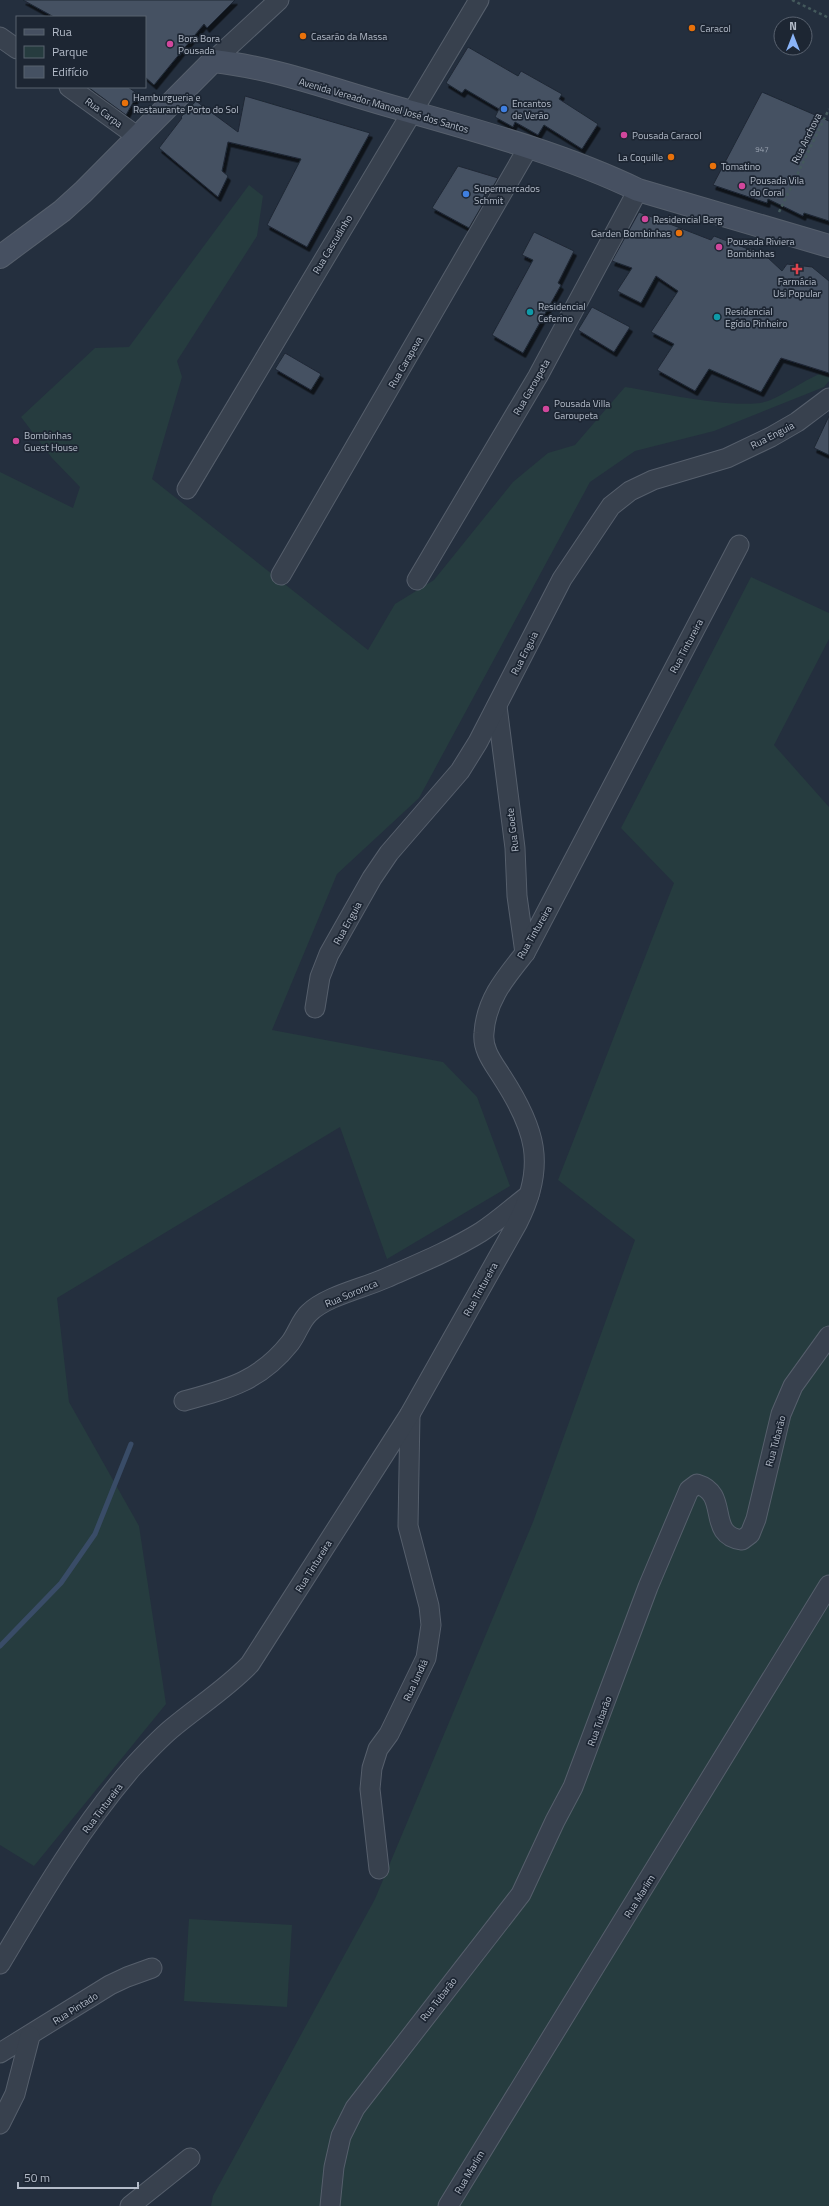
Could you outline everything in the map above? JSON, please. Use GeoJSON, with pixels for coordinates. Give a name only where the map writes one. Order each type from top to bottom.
{"type":"FeatureCollection","features":[{"type":"Feature","properties":{"kind":"main road","name":"Avenida Vereador Manoel José dos Santos"},"geometry":{"type":"LineString","coordinates":[[213,61],[231,63],[301,80],[410,112],[528,148],[609,176],[638,190],[829,246]]}},
{"type":"Feature","properties":{"kind":"main road"},"geometry":{"type":"LineString","coordinates":[[0,257],[62,211],[213,61]]}},
{"type":"Feature","properties":{"kind":"street"},"geometry":{"type":"LineString","coordinates":[[213,61],[279,0]]}},
{"type":"Feature","properties":{"kind":"street","name":"Rua Cascudinho"},"geometry":{"type":"LineString","coordinates":[[188,489],[410,112],[478,0]]}},
{"type":"Feature","properties":{"kind":"street"},"geometry":{"type":"LineString","coordinates":[[0,37],[16,48]]}},
{"type":"Feature","properties":{"kind":"street","name":"Rua Carpa"},"geometry":{"type":"LineString","coordinates":[[70,88],[138,137]]}},
{"type":"Feature","properties":{"kind":"street","name":"Rua Carapeva"},"geometry":{"type":"LineString","coordinates":[[281,575],[528,148]]}},
{"type":"Feature","properties":{"kind":"street","name":"Rua Garoupeta"},"geometry":{"type":"LineString","coordinates":[[417,580],[538,376],[638,190]]}},
{"type":"Feature","properties":{"kind":"street","name":"Rua Enguia"},"geometry":{"type":"LineString","coordinates":[[316,1008],[320,977],[329,954],[372,878],[389,853],[460,771],[497,706],[562,579],[611,506],[630,491],[652,480],[727,458],[771,437],[798,422],[829,398]]}},
{"type":"Feature","properties":{"kind":"street","name":"Rua Tintureira"},"geometry":{"type":"LineString","coordinates":[[0,1964],[44,1891],[89,1825],[132,1768],[170,1730],[231,1683],[250,1664],[362,1486],[410,1414],[518,1222],[531,1193],[534,1175],[534,1148],[528,1122],[516,1098],[488,1056],[484,1034],[488,1008],[498,985],[524,953],[739,545]]}},
{"type":"Feature","properties":{"kind":"street","name":"Rua Goete"},"geometry":{"type":"LineString","coordinates":[[497,706],[515,848],[517,896],[524,953]]}},
{"type":"Feature","properties":{"kind":"street","name":"Rua Sororoca"},"geometry":{"type":"LineString","coordinates":[[184,1401],[229,1389],[254,1377],[273,1363],[290,1342],[309,1313],[345,1293],[385,1278],[455,1246],[481,1231],[531,1193]]}},
{"type":"Feature","properties":{"kind":"street","name":"Rua Tubarão"},"geometry":{"type":"LineString","coordinates":[[330,2206],[334,2167],[340,2136],[355,2108],[521,1894],[555,1821],[573,1787],[648,1586],[689,1490],[697,1484],[708,1487],[714,1497],[725,1534],[733,1539],[742,1540],[750,1534],[756,1519],[781,1414],[793,1386],[829,1336]]}},
{"type":"Feature","properties":{"kind":"street","name":"Rua Jundiá"},"geometry":{"type":"LineString","coordinates":[[379,1869],[370,1789],[372,1768],[378,1749],[389,1734],[426,1658],[431,1625],[429,1606],[408,1526],[410,1414]]}},
{"type":"Feature","properties":{"kind":"street","name":"Rua Marlim"},"geometry":{"type":"LineString","coordinates":[[448,2206],[829,1585]]}},
{"type":"Feature","properties":{"kind":"street","name":"Rua Pintado"},"geometry":{"type":"LineString","coordinates":[[0,2053],[30,2036],[110,1985],[152,1968]]}},
{"type":"Feature","properties":{"kind":"street"},"geometry":{"type":"LineString","coordinates":[[0,2124],[15,2094],[30,2036]]}},
{"type":"Feature","properties":{"kind":"street"},"geometry":{"type":"LineString","coordinates":[[130,2206],[190,2158]]}},
{"type":"Feature","properties":{"kind":"path"},"geometry":{"type":"LineString","coordinates":[[792,0],[829,18]]}},
{"type":"Feature","properties":{"kind":"path","name":"Rua Anchova"},"geometry":{"type":"LineString","coordinates":[[776,218],[829,109]]}},
{"type":"Feature","properties":{"kind":"green space"},"geometry":{"type":"Polygon","coordinates":[[[249,185],[263,196],[257,236],[177,361],[182,377],[152,479],[368,650],[395,604],[434,580],[513,482],[548,453],[575,445],[625,387],[698,400],[738,404],[768,401],[819,374],[829,377],[829,381],[824,387],[714,431],[635,451],[590,482],[419,798],[337,874],[272,1030],[443,1062],[477,1097],[510,1186],[387,1259],[340,1127],[57,1298],[69,1402],[139,1526],[166,1704],[34,1866],[0,1845],[0,472],[73,508],[80,487],[52,458],[21,417],[95,348],[129,347],[249,185]]]}},
{"type":"Feature","properties":{"kind":"green space"},"geometry":{"type":"Polygon","coordinates":[[[751,577],[829,613],[829,639],[774,745],[829,807],[829,2206],[211,2206],[213,2196],[375,1899],[533,1522],[635,1240],[558,1180],[674,883],[621,828],[751,577]]]}},
{"type":"Feature","properties":{"kind":"green space"},"geometry":{"type":"Polygon","coordinates":[[[189,1919],[292,1925],[287,2007],[184,2001],[189,1919]]]}},
{"type":"Feature","properties":{"kind":"building"},"geometry":{"type":"Polygon","coordinates":[[[23,0],[235,0],[207,28],[204,24],[154,85],[146,78],[146,16],[52,16],[23,0]]]}},
{"type":"Feature","properties":{"kind":"building"},"geometry":{"type":"Polygon","coordinates":[[[468,47],[518,76],[521,71],[562,94],[559,99],[598,124],[582,149],[544,125],[538,135],[515,122],[513,127],[495,117],[499,109],[465,89],[462,93],[446,83],[468,47]]]}},
{"type":"Feature","properties":{"kind":"building"},"geometry":{"type":"Polygon","coordinates":[[[89,88],[129,88],[138,94],[126,115],[89,88]]]}},
{"type":"Feature","properties":{"kind":"building"},"geometry":{"type":"Polygon","coordinates":[[[762,92],[829,121],[829,221],[804,213],[803,216],[768,199],[767,203],[713,185],[762,92]]]}},
{"type":"Feature","properties":{"kind":"building"},"geometry":{"type":"Polygon","coordinates":[[[245,96],[370,133],[307,247],[267,225],[301,159],[228,142],[222,171],[228,176],[218,197],[159,148],[182,118],[181,117],[196,101],[238,132],[245,96]]]}},
{"type":"Feature","properties":{"kind":"building","name":"Supermercados Schmit"},"geometry":{"type":"Polygon","coordinates":[[[458,166],[498,178],[469,228],[432,208],[458,166]]]}},
{"type":"Feature","properties":{"kind":"building"},"geometry":{"type":"Polygon","coordinates":[[[639,212],[711,240],[714,236],[748,249],[753,249],[766,256],[782,271],[787,264],[812,267],[829,281],[829,373],[781,358],[761,392],[709,369],[695,391],[657,370],[674,344],[651,332],[678,291],[656,276],[641,303],[617,291],[632,268],[612,261],[639,212]]]}},
{"type":"Feature","properties":{"kind":"building"},"geometry":{"type":"Polygon","coordinates":[[[534,232],[574,251],[558,283],[561,285],[523,353],[492,335],[533,260],[522,255],[534,232]]]}},
{"type":"Feature","properties":{"kind":"building"},"geometry":{"type":"Polygon","coordinates":[[[592,307],[630,327],[614,352],[578,330],[592,307]]]}},
{"type":"Feature","properties":{"kind":"building"},"geometry":{"type":"Polygon","coordinates":[[[285,353],[321,374],[311,390],[275,369],[285,353]]]}},
{"type":"Feature","properties":{"kind":"building"},"geometry":{"type":"Polygon","coordinates":[[[829,416],[829,455],[814,448],[829,416]]]}},
{"type":"Feature","properties":{"kind":"waterway"},"geometry":{"type":"LineString","coordinates":[[0,1646],[61,1583],[95,1534],[131,1444]]}},
{"type":"Feature","properties":{"kind":"place","name":"Caracol"},"geometry":{"type":"Point","coordinates":[692,28]}},
{"type":"Feature","properties":{"kind":"place","name":"Casarão da Massa"},"geometry":{"type":"Point","coordinates":[303,36]}},
{"type":"Feature","properties":{"kind":"place","name":"Bora Bora Pousada"},"geometry":{"type":"Point","coordinates":[170,44]}},
{"type":"Feature","properties":{"kind":"place","name":"Hamburgueria e Restaurante Porto do Sol"},"geometry":{"type":"Point","coordinates":[125,103]}},
{"type":"Feature","properties":{"kind":"place","name":"Encantos de Verão"},"geometry":{"type":"Point","coordinates":[504,109]}},
{"type":"Feature","properties":{"kind":"place","name":"Pousada Caracol"},"geometry":{"type":"Point","coordinates":[624,135]}},
{"type":"Feature","properties":{"kind":"place","name":"La Coquille"},"geometry":{"type":"Point","coordinates":[671,157]}},
{"type":"Feature","properties":{"kind":"place","name":"Tomatino"},"geometry":{"type":"Point","coordinates":[713,166]}},
{"type":"Feature","properties":{"kind":"place","name":"Pousada Vila do Coral"},"geometry":{"type":"Point","coordinates":[742,186]}},
{"type":"Feature","properties":{"kind":"place","name":"Supermercados Schmit"},"geometry":{"type":"Point","coordinates":[466,194]}},
{"type":"Feature","properties":{"kind":"place","name":"Residencial Berg"},"geometry":{"type":"Point","coordinates":[645,219]}},
{"type":"Feature","properties":{"kind":"place","name":"Garden Bombinhas"},"geometry":{"type":"Point","coordinates":[679,233]}},
{"type":"Feature","properties":{"kind":"place","name":"Pousada Riviera Bombinhas"},"geometry":{"type":"Point","coordinates":[719,247]}},
{"type":"Feature","properties":{"kind":"place","name":"Farmácia Usi Popular"},"geometry":{"type":"Point","coordinates":[797,269]}},
{"type":"Feature","properties":{"kind":"place","name":"Residencial Ceferino"},"geometry":{"type":"Point","coordinates":[530,312]}},
{"type":"Feature","properties":{"kind":"place","name":"Residencial Egídio Pinheiro"},"geometry":{"type":"Point","coordinates":[717,317]}},
{"type":"Feature","properties":{"kind":"place","name":"Pousada Villa Garoupeta"},"geometry":{"type":"Point","coordinates":[546,409]}},
{"type":"Feature","properties":{"kind":"place","name":"Bombinhas Guest House"},"geometry":{"type":"Point","coordinates":[16,441]}}]}
